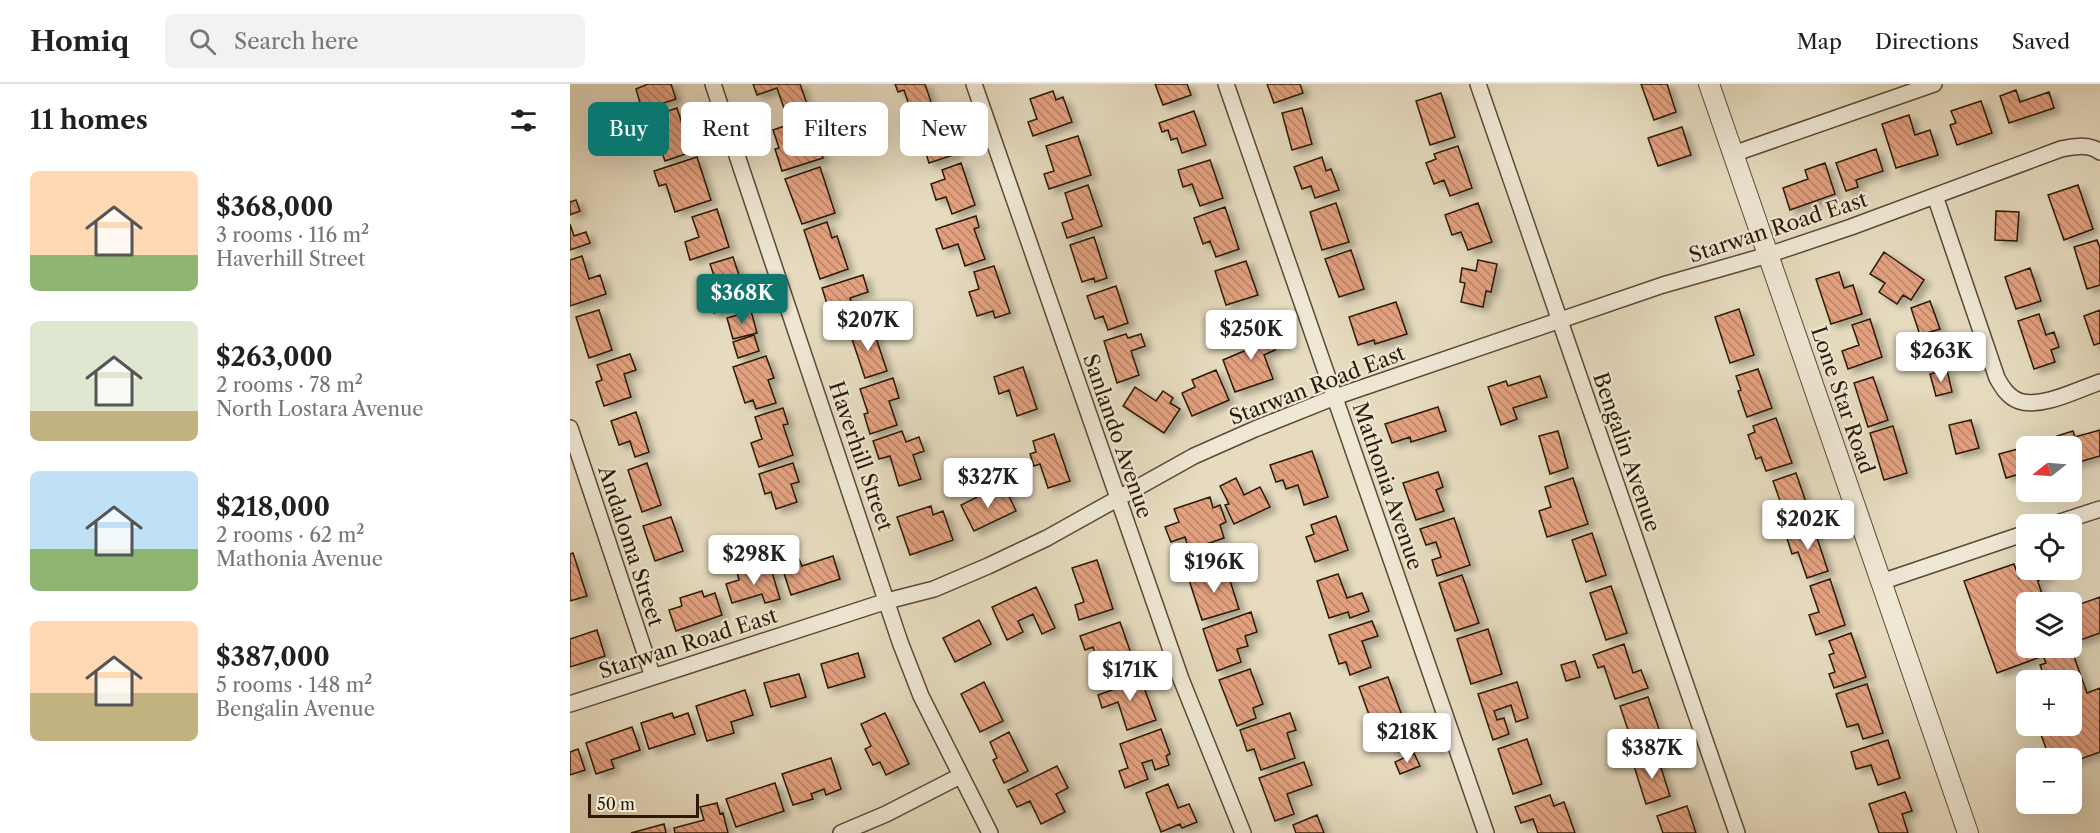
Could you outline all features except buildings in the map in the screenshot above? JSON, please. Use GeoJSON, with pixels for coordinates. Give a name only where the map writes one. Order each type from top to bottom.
{"type":"FeatureCollection","features":[{"type":"Feature","properties":{"kind":"street","name":"Haverhill Street"},"geometry":{"type":"LineString","coordinates":[[713,84],[900,642],[921,696],[990,833]]}},
{"type":"Feature","properties":{"kind":"street","name":"Sanlando Avenue"},"geometry":{"type":"LineString","coordinates":[[974,84],[1180,679],[1243,833]]}},
{"type":"Feature","properties":{"kind":"street","name":"Mathonia Avenue"},"geometry":{"type":"LineString","coordinates":[[1226,84],[1486,833]]}},
{"type":"Feature","properties":{"kind":"street","name":"Bengalin Avenue"},"geometry":{"type":"LineString","coordinates":[[1478,84],[1737,833]]}},
{"type":"Feature","properties":{"kind":"street","name":"Lone Star Road"},"geometry":{"type":"LineString","coordinates":[[1709,84],[1968,833]]}},
{"type":"Feature","properties":{"kind":"street"},"geometry":{"type":"LineString","coordinates":[[1733,154],[1934,84]]}},
{"type":"Feature","properties":{"kind":"street","name":"Starwan Road East"},"geometry":{"type":"LineString","coordinates":[[570,704],[887,601],[934,589],[1047,538],[1194,456],[1335,397],[1663,285],[1768,255],[1851,227],[2061,148],[2079,146],[2098,151]]}},
{"type":"Feature","properties":{"kind":"street"},"geometry":{"type":"LineString","coordinates":[[1935,196],[1997,378],[2006,392],[2018,401],[2030,403],[2046,401],[2100,382]]}},
{"type":"Feature","properties":{"kind":"street","name":"Andaloma Street"},"geometry":{"type":"LineString","coordinates":[[570,428],[653,677]]}},
{"type":"Feature","properties":{"kind":"street"},"geometry":{"type":"LineString","coordinates":[[2082,515],[2100,509]]}},
{"type":"Feature","properties":{"kind":"street"},"geometry":{"type":"LineString","coordinates":[[1881,582],[2016,536]]}},
{"type":"Feature","properties":{"kind":"street"},"geometry":{"type":"LineString","coordinates":[[841,833],[886,814],[960,776]]}}]}
